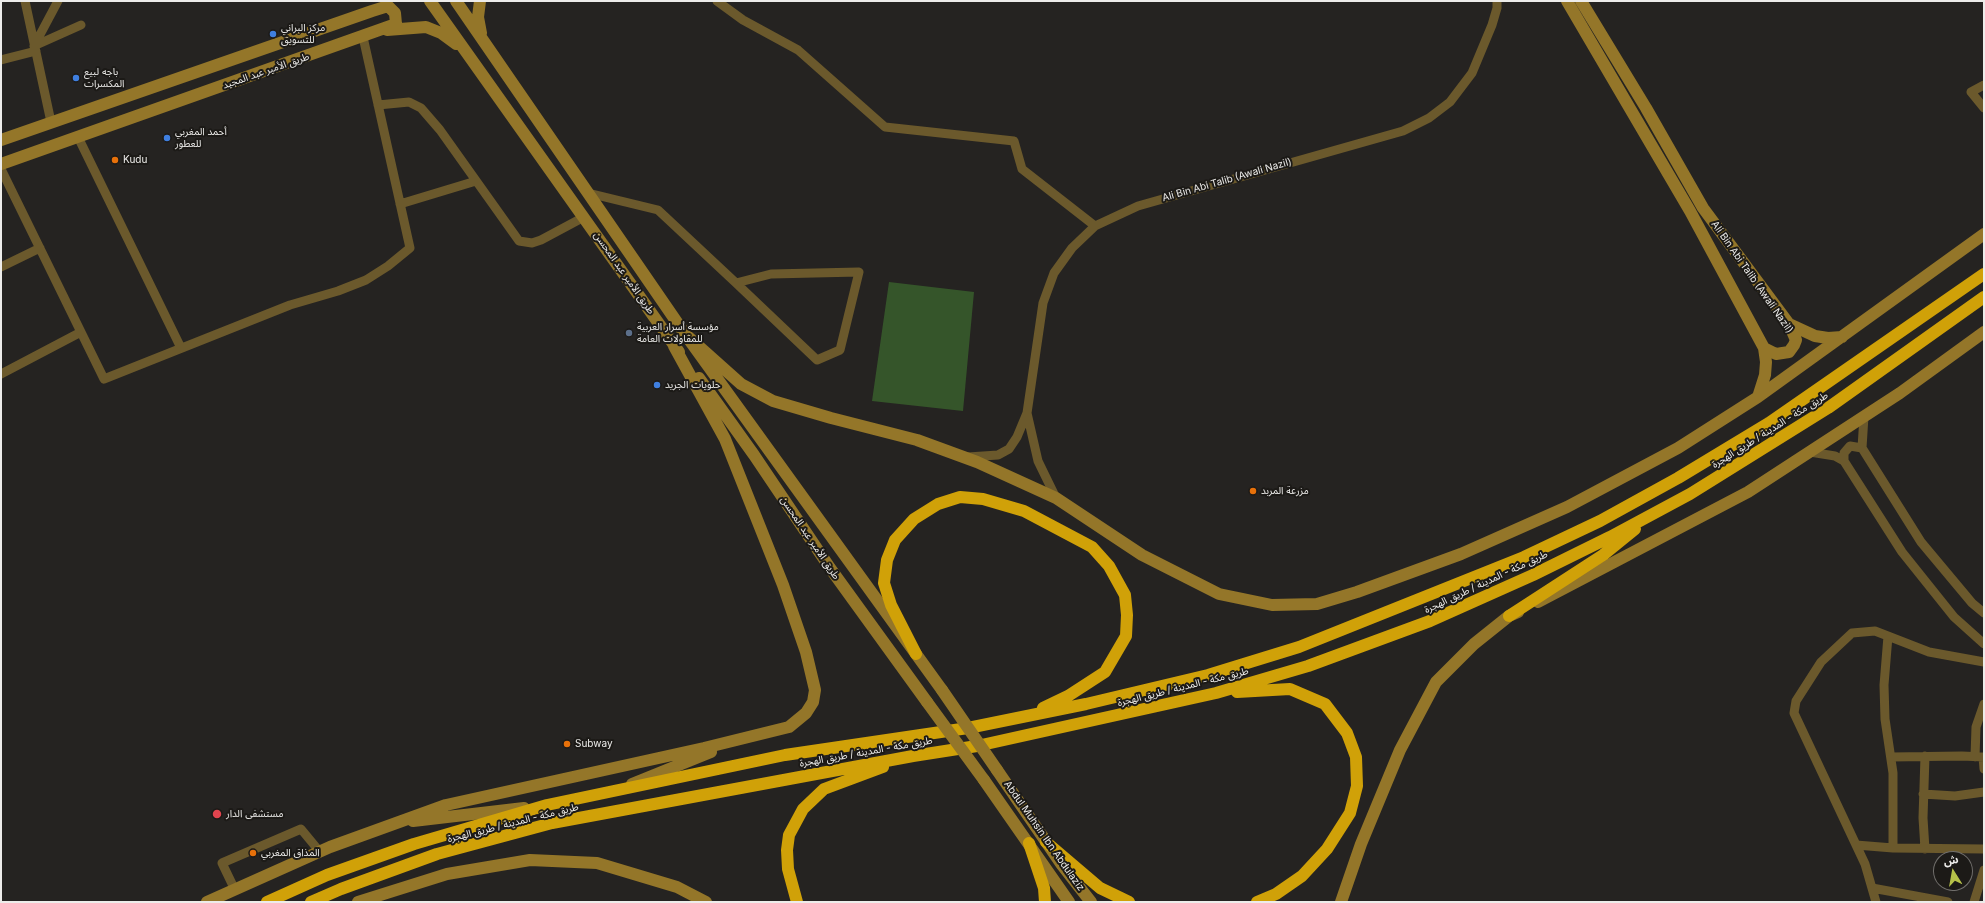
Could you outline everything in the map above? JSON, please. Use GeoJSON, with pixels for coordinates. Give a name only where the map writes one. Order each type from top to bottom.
{"type":"FeatureCollection","features":[{"type":"Feature","properties":{"kind":"highway"},"geometry":{"type":"LineString","coordinates":[[1898,334],[1984,264]]}},
{"type":"Feature","properties":{"kind":"highway","name":"طريق مكة - المدينة / طريق الهجرة"},"geometry":{"type":"LineString","coordinates":[[267,902],[327,875],[414,844],[547,805],[785,755],[968,728],[1030,715],[1208,675],[1299,647],[1524,557],[1600,521],[1678,478],[1781,415],[1984,274]]}},
{"type":"Feature","properties":{"kind":"highway","name":"طريق مكة - المدينة / طريق الهجرة"},"geometry":{"type":"LineString","coordinates":[[311,902],[341,888],[436,854],[552,823],[913,756],[976,746],[1216,693],[1308,666],[1430,621],[1533,575],[1660,510],[1783,437],[1828,408],[1984,297]]}},
{"type":"Feature","properties":{"kind":"highway"},"geometry":{"type":"LineString","coordinates":[[1885,368],[1984,306]]}},
{"type":"Feature","properties":{"kind":"highway"},"geometry":{"type":"LineString","coordinates":[[916,654],[891,605],[884,583],[888,560],[895,540],[914,519],[938,504],[960,497],[983,499],[1024,511],[1092,547],[1110,566],[1125,595],[1127,615],[1126,636],[1105,672],[1068,696],[1030,715]]}},
{"type":"Feature","properties":{"kind":"highway"},"geometry":{"type":"LineString","coordinates":[[1510,616],[1603,555],[1660,510]]}},
{"type":"Feature","properties":{"kind":"highway"},"geometry":{"type":"LineString","coordinates":[[1216,693],[1290,689],[1325,704],[1347,733],[1356,757],[1357,786],[1350,813],[1327,849],[1302,876],[1276,894],[1257,902]]}},
{"type":"Feature","properties":{"kind":"highway"},"geometry":{"type":"LineString","coordinates":[[797,902],[788,869],[787,850],[789,835],[803,809],[824,789],[913,756]]}},
{"type":"Feature","properties":{"kind":"highway"},"geometry":{"type":"LineString","coordinates":[[1046,842],[1100,888],[1129,902]]}},
{"type":"Feature","properties":{"kind":"highway"},"geometry":{"type":"LineString","coordinates":[[1029,843],[1044,888],[1045,902]]}},
{"type":"Feature","properties":{"kind":"main road"},"geometry":{"type":"LineString","coordinates":[[372,11],[382,1]]}},
{"type":"Feature","properties":{"kind":"main road","name":"طريق الأمير عبد المحسن"},"geometry":{"type":"LineString","coordinates":[[430,1],[674,346],[731,423],[830,568],[984,780]]}},
{"type":"Feature","properties":{"kind":"main road","name":"طريق الأمير عبد المحسن"},"geometry":{"type":"LineString","coordinates":[[456,1],[685,334],[942,690]]}},
{"type":"Feature","properties":{"kind":"main road"},"geometry":{"type":"LineString","coordinates":[[480,1],[478,17],[482,38]]}},
{"type":"Feature","properties":{"kind":"main road","name":"Ali Bin Abi Talib (Awali Nazil)"},"geometry":{"type":"LineString","coordinates":[[1567,1],[1690,211],[1764,348],[1776,354],[1789,352],[1796,340],[1789,324],[1703,208],[1650,115],[1581,1]]}},
{"type":"Feature","properties":{"kind":"main road","name":"طريق الأمير عبد المجيد"},"geometry":{"type":"LineString","coordinates":[[1,140],[372,11],[388,6],[395,13],[396,24],[363,37],[1,164]]}},
{"type":"Feature","properties":{"kind":"main road"},"geometry":{"type":"LineString","coordinates":[[378,31],[426,27],[441,33],[465,51]]}},
{"type":"Feature","properties":{"kind":"main road"},"geometry":{"type":"LineString","coordinates":[[685,334],[742,384],[773,401],[831,418],[917,440],[965,458],[1056,498],[1142,555],[1219,594],[1272,605],[1317,604],[1357,592],[1461,554],[1567,507],[1678,448],[1758,397],[1984,234]]}},
{"type":"Feature","properties":{"kind":"main road"},"geometry":{"type":"LineString","coordinates":[[1789,324],[1815,336],[1828,338],[1842,337]]}},
{"type":"Feature","properties":{"kind":"main road"},"geometry":{"type":"LineString","coordinates":[[1341,902],[1361,844],[1400,750],[1436,682],[1474,644],[1510,616],[1748,492],[1864,416],[1984,332]]}},
{"type":"Feature","properties":{"kind":"main road"},"geometry":{"type":"LineString","coordinates":[[207,902],[320,852],[446,805],[789,727],[806,713],[813,702],[816,690],[812,673],[767,542],[725,439],[674,346]]}},
{"type":"Feature","properties":{"kind":"main road"},"geometry":{"type":"LineString","coordinates":[[1758,397],[1765,375],[1766,362],[1764,348]]}},
{"type":"Feature","properties":{"kind":"main road","name":"Abdul Muhsin Ibn Abdulaziz"},"geometry":{"type":"LineString","coordinates":[[942,690],[1046,842],[1091,902]]}},
{"type":"Feature","properties":{"kind":"main road"},"geometry":{"type":"LineString","coordinates":[[615,791],[755,735]]}},
{"type":"Feature","properties":{"kind":"main road","name":"Abdul Muhsin Ibn Abdulaziz"},"geometry":{"type":"LineString","coordinates":[[984,780],[1069,902]]}},
{"type":"Feature","properties":{"kind":"main road"},"geometry":{"type":"LineString","coordinates":[[392,824],[547,805]]}},
{"type":"Feature","properties":{"kind":"main road"},"geometry":{"type":"LineString","coordinates":[[358,902],[447,874],[530,860],[597,863],[677,887],[703,901]]}},
{"type":"Feature","properties":{"kind":"street"},"geometry":{"type":"LineString","coordinates":[[25,1],[51,122]]}},
{"type":"Feature","properties":{"kind":"street"},"geometry":{"type":"LineString","coordinates":[[35,48],[58,1]]}},
{"type":"Feature","properties":{"kind":"street"},"geometry":{"type":"LineString","coordinates":[[717,1],[743,20],[798,50],[885,127],[1014,141],[1022,169],[1095,226]]}},
{"type":"Feature","properties":{"kind":"street","name":"Ali Bin Abi Talib (Awali Nazil)"},"geometry":{"type":"LineString","coordinates":[[1027,413],[1043,303],[1054,273],[1072,248],[1095,226],[1138,206],[1403,131],[1430,118],[1450,102],[1472,73],[1484,47],[1499,3]]}},
{"type":"Feature","properties":{"kind":"street"},"geometry":{"type":"LineString","coordinates":[[1,60],[35,48],[81,26]]}},
{"type":"Feature","properties":{"kind":"street"},"geometry":{"type":"LineString","coordinates":[[1,169],[104,379],[290,305],[338,291],[366,280],[388,266],[410,248],[363,37]]}},
{"type":"Feature","properties":{"kind":"street"},"geometry":{"type":"LineString","coordinates":[[1984,85],[1971,92],[1984,108]]}},
{"type":"Feature","properties":{"kind":"street"},"geometry":{"type":"LineString","coordinates":[[378,105],[409,102],[421,108],[519,241],[524,242],[541,240],[584,217]]}},
{"type":"Feature","properties":{"kind":"street"},"geometry":{"type":"LineString","coordinates":[[78,137],[181,348]]}},
{"type":"Feature","properties":{"kind":"street"},"geometry":{"type":"LineString","coordinates":[[400,204],[476,181]]}},
{"type":"Feature","properties":{"kind":"street"},"geometry":{"type":"LineString","coordinates":[[588,193],[658,210],[736,284],[817,360],[840,350],[859,272],[770,274],[736,284]]}},
{"type":"Feature","properties":{"kind":"street"},"geometry":{"type":"LineString","coordinates":[[1,267],[40,248]]}},
{"type":"Feature","properties":{"kind":"street"},"geometry":{"type":"LineString","coordinates":[[1,374],[82,332]]}},
{"type":"Feature","properties":{"kind":"street"},"geometry":{"type":"LineString","coordinates":[[965,458],[998,455],[1009,449],[1017,437],[1027,413]]}},
{"type":"Feature","properties":{"kind":"street"},"geometry":{"type":"LineString","coordinates":[[1027,413],[1038,461],[1056,498]]}},
{"type":"Feature","properties":{"kind":"street"},"geometry":{"type":"LineString","coordinates":[[1864,416],[1862,448],[1921,542],[1972,602],[1984,613]]}},
{"type":"Feature","properties":{"kind":"street"},"geometry":{"type":"LineString","coordinates":[[1844,461],[1844,453],[1850,446],[1862,448]]}},
{"type":"Feature","properties":{"kind":"street"},"geometry":{"type":"LineString","coordinates":[[1810,452],[1835,456],[1844,461],[1902,552],[1954,617],[1984,644]]}},
{"type":"Feature","properties":{"kind":"street"},"geometry":{"type":"LineString","coordinates":[[1876,902],[1865,864],[1794,713],[1796,701],[1821,662],[1852,633],[1875,631],[1929,652],[1984,662]]}},
{"type":"Feature","properties":{"kind":"street"},"geometry":{"type":"LineString","coordinates":[[1888,636],[1884,685],[1885,719],[1893,773],[1893,848]]}},
{"type":"Feature","properties":{"kind":"street"},"geometry":{"type":"LineString","coordinates":[[1984,704],[1976,727],[1984,769]]}},
{"type":"Feature","properties":{"kind":"street"},"geometry":{"type":"LineString","coordinates":[[1925,756],[1923,794],[1925,849]]}},
{"type":"Feature","properties":{"kind":"street"},"geometry":{"type":"LineString","coordinates":[[1891,757],[1981,757]]}},
{"type":"Feature","properties":{"kind":"street"},"geometry":{"type":"LineString","coordinates":[[1923,794],[1955,796],[1984,792]]}},
{"type":"Feature","properties":{"kind":"street"},"geometry":{"type":"LineString","coordinates":[[235,890],[222,862],[301,829],[320,852]]}},
{"type":"Feature","properties":{"kind":"street"},"geometry":{"type":"LineString","coordinates":[[1856,845],[1893,848],[1984,849]]}},
{"type":"Feature","properties":{"kind":"street"},"geometry":{"type":"LineString","coordinates":[[1974,902],[1984,870]]}},
{"type":"Feature","properties":{"kind":"street"},"geometry":{"type":"LineString","coordinates":[[1872,888],[1948,902]]}},
{"type":"Feature","properties":{"kind":"green space"},"geometry":{"type":"Polygon","coordinates":[[[889,282],[974,292],[963,411],[872,401],[889,282]]]}},
{"type":"Feature","properties":{"kind":"place","name":"مركز البراني للتسويق"},"geometry":{"type":"Point","coordinates":[273,34]}},
{"type":"Feature","properties":{"kind":"place","name":"باجه لبيع المكسرات"},"geometry":{"type":"Point","coordinates":[76,78]}},
{"type":"Feature","properties":{"kind":"place","name":"أحمد المغربي للعطور"},"geometry":{"type":"Point","coordinates":[167,138]}},
{"type":"Feature","properties":{"kind":"place","name":"Kudu"},"geometry":{"type":"Point","coordinates":[115,160]}},
{"type":"Feature","properties":{"kind":"place","name":"مؤسسة أسرار العربية للمقاولات العامة"},"geometry":{"type":"Point","coordinates":[629,333]}},
{"type":"Feature","properties":{"kind":"place","name":"حلويات الجريد"},"geometry":{"type":"Point","coordinates":[657,385]}},
{"type":"Feature","properties":{"kind":"place","name":"مزرعة المربد"},"geometry":{"type":"Point","coordinates":[1253,491]}},
{"type":"Feature","properties":{"kind":"place","name":"Subway"},"geometry":{"type":"Point","coordinates":[567,744]}},
{"type":"Feature","properties":{"kind":"place","name":"مستشفى الدار"},"geometry":{"type":"Point","coordinates":[217,814]}},
{"type":"Feature","properties":{"kind":"place","name":"المذاق المغربي"},"geometry":{"type":"Point","coordinates":[253,853]}}]}
